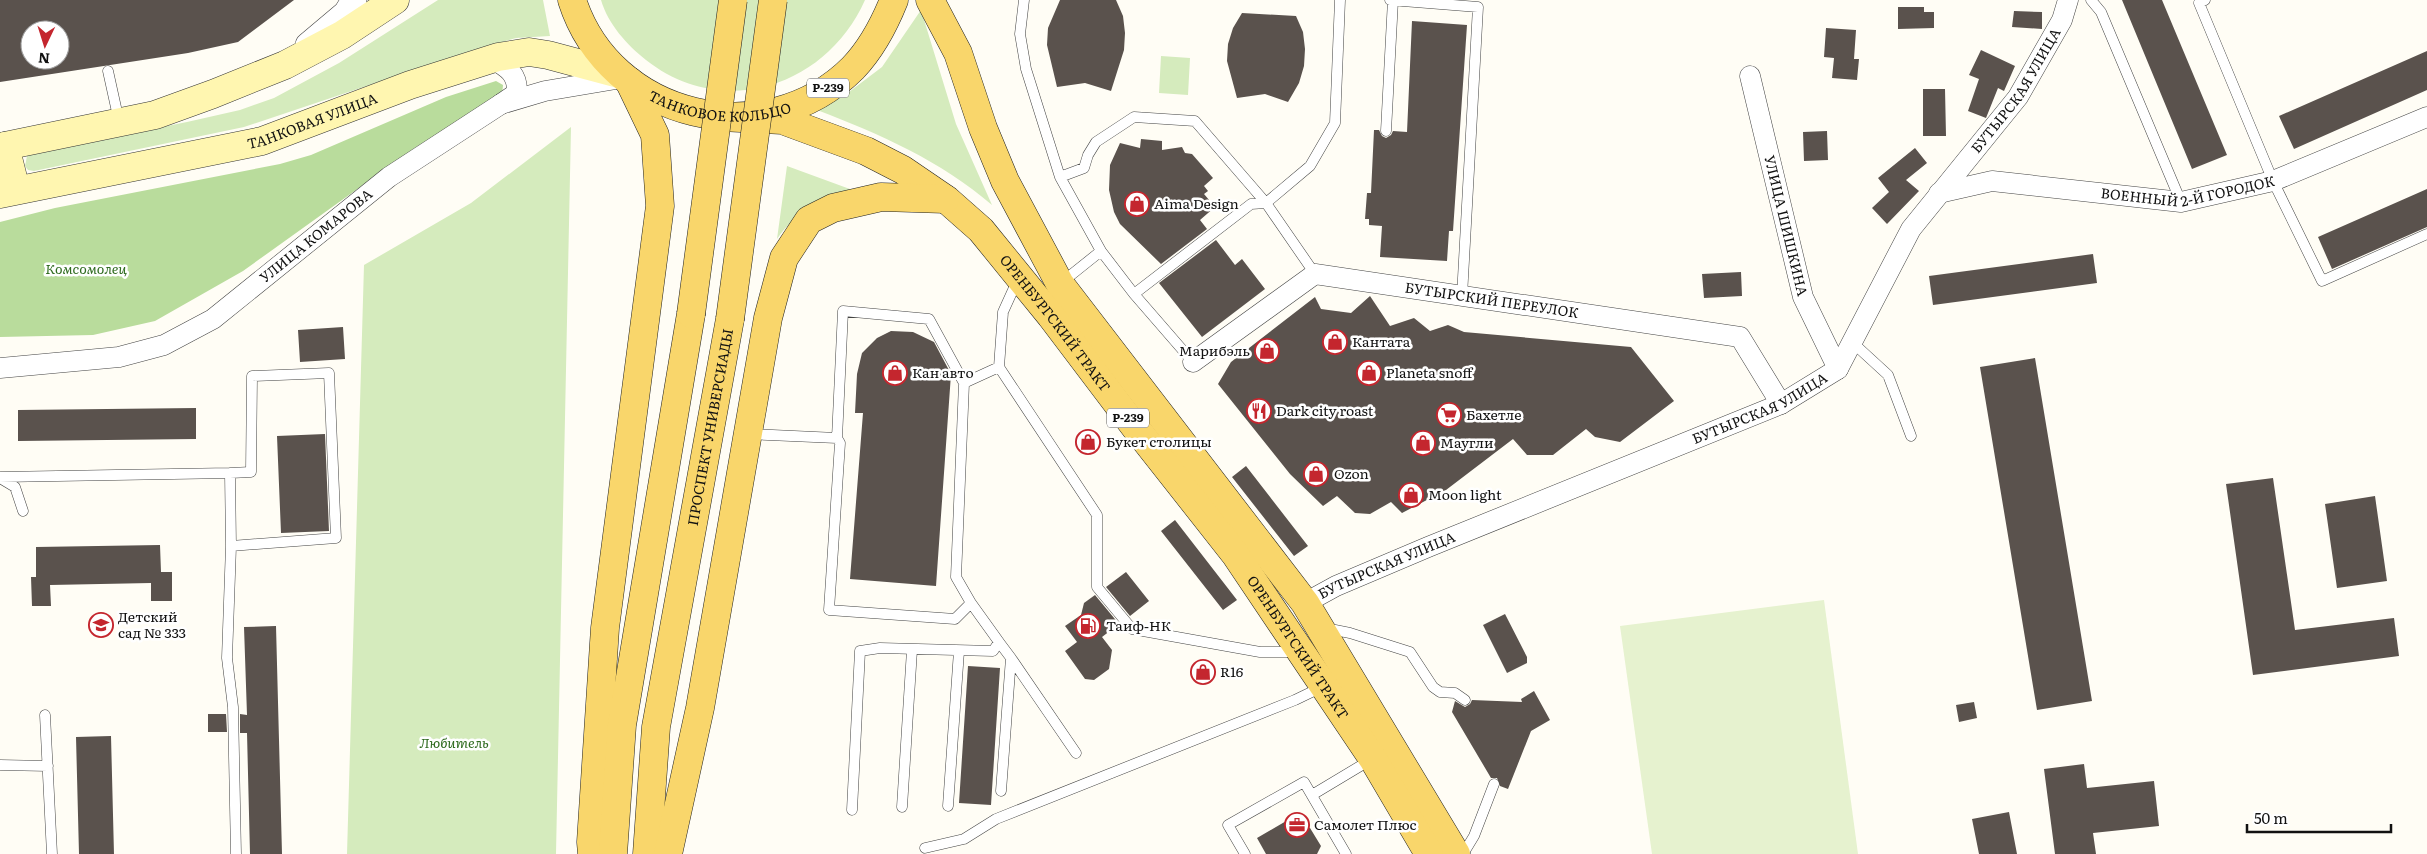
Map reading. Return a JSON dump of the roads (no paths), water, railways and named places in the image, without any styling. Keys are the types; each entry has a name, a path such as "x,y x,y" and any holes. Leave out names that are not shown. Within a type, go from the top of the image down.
{"main road":[{"path":"8,192 2,146 155,115 285,65 342,35 395,0"},
{"name":"ТАНКОВОЕ КОЛЬЦО","path":"572,0 587,34 602,55 624,77 642,91 666,104 693,112 721,117 753,116 785,109 810,99 833,85 853,68 871,47 884,24 894,0"},
{"path":"613,854 622,725 691,314 733,0"},
{"name":"ПРОСПЕКТ УНИВЕРСИАДЫ","path":"648,854 656,727 730,319 773,0"},
{"name":"ОРЕНБУРГСКИЙ ТРАКТ","path":"930,0 958,53 983,128 1005,180 1060,284 1305,603 1456,854"},
{"name":"ТАНКОВАЯ УЛИЦА","path":"8,192 262,141 410,85 493,59 529,52 548,55 624,77"},
{"path":"592,854 591,842 605,628 660,206 655,135 624,77"},
{"name":"ОРЕНБУРГСКИЙ ТРАКТ","path":"721,117 782,120 866,151 903,170 947,200 981,230 1020,276 1235,554 1325,685 1373,759 1429,854"},
{"path":"668,854 700,708 768,318 784,258 809,220 833,208 881,197 947,200"}],"street":[{"path":"285,65 346,13 354,0"},
{"name":"БУТЫРСКАЯ УЛИЦА","path":"1305,603 1336,586 1781,404 1838,369 1911,229 1939,192 2018,97 2062,20 2068,0"},
{"path":"493,59 512,71 516,79 517,93 501,104"},
{"name":"УЛИЦА ШИШКИНА","path":"1750,76 1803,297 1838,369"},
{"name":"УЛИЦА КОМАРОВА","path":"0,368 119,357 164,345 213,319 389,177 501,104 545,91 624,77"},
{"name":"ВОЕННЫЙ 2-Й ГОРОДОК","path":"1939,192 1992,180 2181,202 2273,181 2427,118"},
{"path":"1193,362 1315,274"},
{"name":"БУТЫРСКИЙ ПЕРЕУЛОК","path":"1315,274 1740,337 1781,404"}],"lane":[{"path":"1024,0 1020,34 1026,69 1060,177 1101,251 1134,294 1193,362"},
{"path":"1134,294 1251,204 1266,203 1310,166 1335,123 1340,0"},
{"path":"1386,131 1391,0 1478,7 1462,296"},
{"path":"2091,0 2101,12 2181,202"},
{"path":"2205,0 2198,3 2273,181 2322,281 2427,234"},
{"path":"108,71 120,122"},
{"path":"1060,177 1084,168 1096,142 1134,117 1195,121 1266,203 1315,274"},
{"path":"1060,284 1101,251"},
{"path":"1020,276 1003,312 999,367 1097,515 1097,587 1132,629 1260,652 1302,652"},
{"path":"971,604 955,619 829,610 840,443 837,438 843,311 928,319 964,383 956,577 971,604 1011,658 1076,753"},
{"path":"1852,342 1888,375 1911,436"},
{"path":"964,383 999,367"},
{"path":"0,478 252,472 252,376 329,373 336,538 231,546"},
{"path":"747,434 837,438"},
{"path":"230,473 231,546 226,658 233,707 236,854"},
{"path":"0,478 15,487 23,511"},
{"path":"1319,627 1410,652 1433,687 1440,692 1455,693 1464,700"},
{"path":"852,810 860,651 880,648 993,651 999,642"},
{"path":"902,807 912,650"},
{"path":"948,806 959,651"},
{"path":"1000,791 1011,658"},
{"path":"925,848 964,839 996,819 1296,700 1325,685"},
{"path":"45,715 52,854"},
{"path":"1312,796 1373,759"},
{"path":"0,765 48,766"},
{"path":"1245,854 1228,825 1304,782 1346,854"},
{"path":"1463,854 1474,836 1494,784"}],"place":[{"name":"Aima Design","path":"1137,204"},
{"name":"Кантата","path":"1335,342"},
{"name":"Марибэль","path":"1267,351"},
{"name":"Кан авто","path":"895,373"},
{"name":"Planeta snoff","path":"1369,373"},
{"name":"Dark city roast","path":"1259,411"},
{"name":"Бахетле","path":"1449,415"},
{"name":"Букет столицы","path":"1088,442"},
{"name":"Маугли","path":"1423,443"},
{"name":"Ozon","path":"1316,474"},
{"name":"Moon light","path":"1411,495"},
{"name":"Детский сад № 333","path":"101,625"},
{"name":"Таиф-НК","path":"1088,626"},
{"name":"R16","path":"1203,672"},
{"name":"Самолет Плюс","path":"1297,825"}],"park label":[{"name":"Комсомолец","path":"86,269"},
{"name":"Любитель","path":"454,743"}]}
